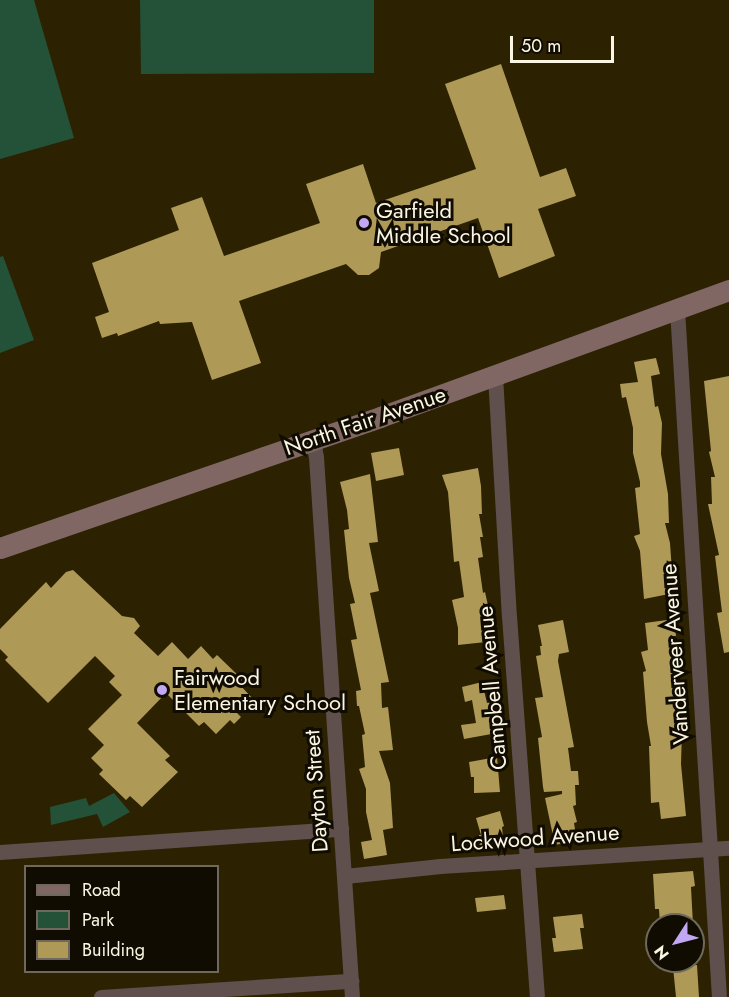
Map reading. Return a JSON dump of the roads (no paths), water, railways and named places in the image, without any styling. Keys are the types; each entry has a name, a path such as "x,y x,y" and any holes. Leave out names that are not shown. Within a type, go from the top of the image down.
{"street":[{"name":"North Fair Avenue","path":"0,548 495,375 729,290"},
{"name":"Vanderveer Avenue","path":"677,309 719,997"},
{"name":"Campbell Avenue","path":"495,375 509,615 529,861 537,997"},
{"name":"Dayton Street","path":"313,439 318,477 352,997"},
{"path":"0,852 341,829"},
{"name":"Lockwood Avenue","path":"345,876 440,866 729,848"},
{"path":"101,997 351,981"}],"place":[{"name":"Garfield Middle School","path":"364,223"},
{"name":"Fairwood Elementary School","path":"162,690"}]}
